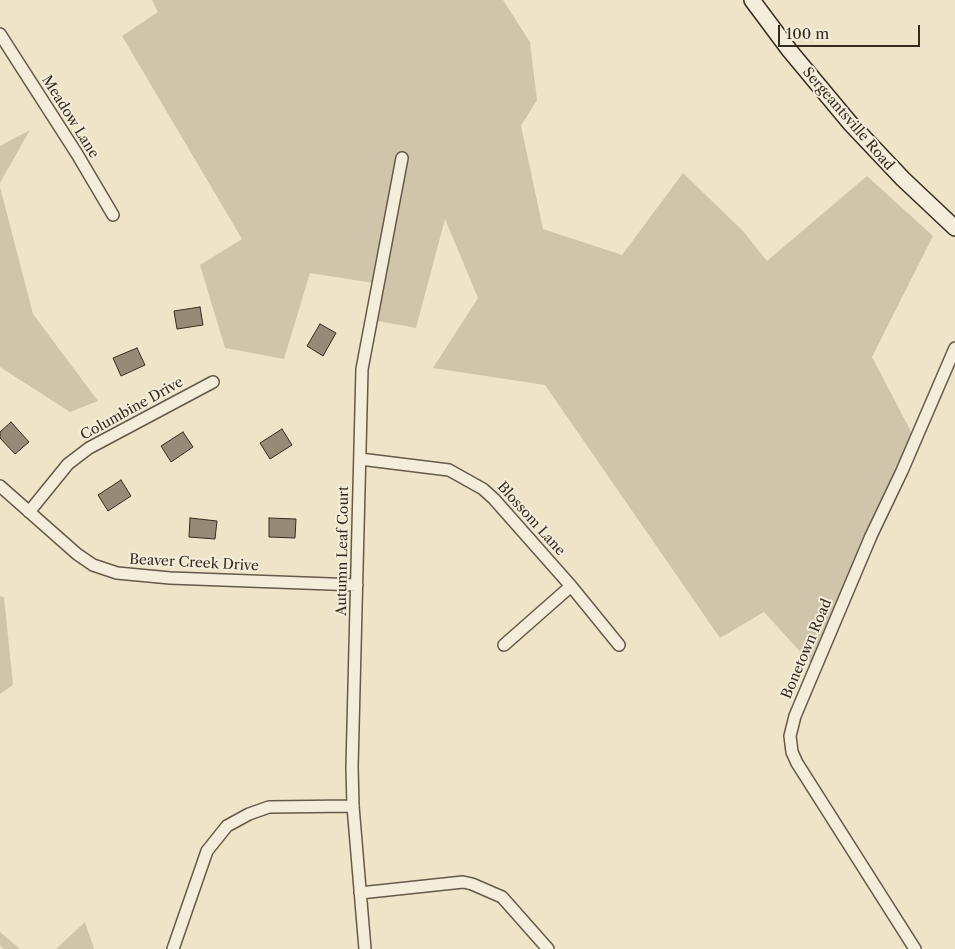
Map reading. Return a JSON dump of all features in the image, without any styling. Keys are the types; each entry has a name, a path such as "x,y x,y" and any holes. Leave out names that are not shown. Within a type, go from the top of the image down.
{"main road":[{"name":"Sergeantsville Road","path":"752,0 795,58 850,123 908,184 955,228"}],"street":[{"name":"Meadow Lane","path":"0,34 113,215"},
{"name":"Autumn Leaf Court","path":"364,949 353,806 352,767 362,369 402,158"},
{"name":"Bonetown Road","path":"915,949 797,763 792,752 790,736 795,716 844,599 955,348"},
{"name":"Columbine Drive","path":"29,512 68,464 89,448 213,382"},
{"name":"Blossom Lane","path":"360,459 449,470 483,488 570,586 619,645"},
{"name":"Beaver Creek Drive","path":"0,486 77,554 92,565 117,573 170,578 357,585"},
{"path":"504,645 570,586"},
{"path":"173,949 207,850 227,826 249,814 269,807 353,806"},
{"path":"360,893 463,882 472,884 502,897 548,949"}],"shaded area":[{"path":"152,0 503,0 530,42 537,100 521,126 543,229 622,255 683,173 743,231 767,261 867,176 933,236 872,357 917,443 817,670 764,612 720,638 545,385 433,368 478,298 445,219 416,328 373,320 380,284 310,273 284,359 225,348 200,265 242,239 122,36 158,12"},
{"path":"30,130 0,183 0,146"},
{"path":"0,187 33,314 98,401 70,412 0,367"},
{"path":"0,596 4,597 13,685 0,694"},
{"path":"85,922 94,949 56,949"},
{"path":"0,932 20,949 3,949 0,945"}],"building":[{"path":"200,307 203,325 177,329 174,311"},
{"path":"320,324 336,333 323,356 307,346"},
{"path":"137,348 145,365 121,376 113,358"},
{"path":"11,422 29,442 15,454 0,438 0,432"},
{"path":"282,429 292,445 270,459 260,443"},
{"path":"183,432 193,447 171,462 161,446"},
{"path":"121,480 131,496 108,511 98,495"},
{"path":"190,518 217,521 215,539 189,537"},
{"path":"269,518 296,519 295,538 269,537"}]}
